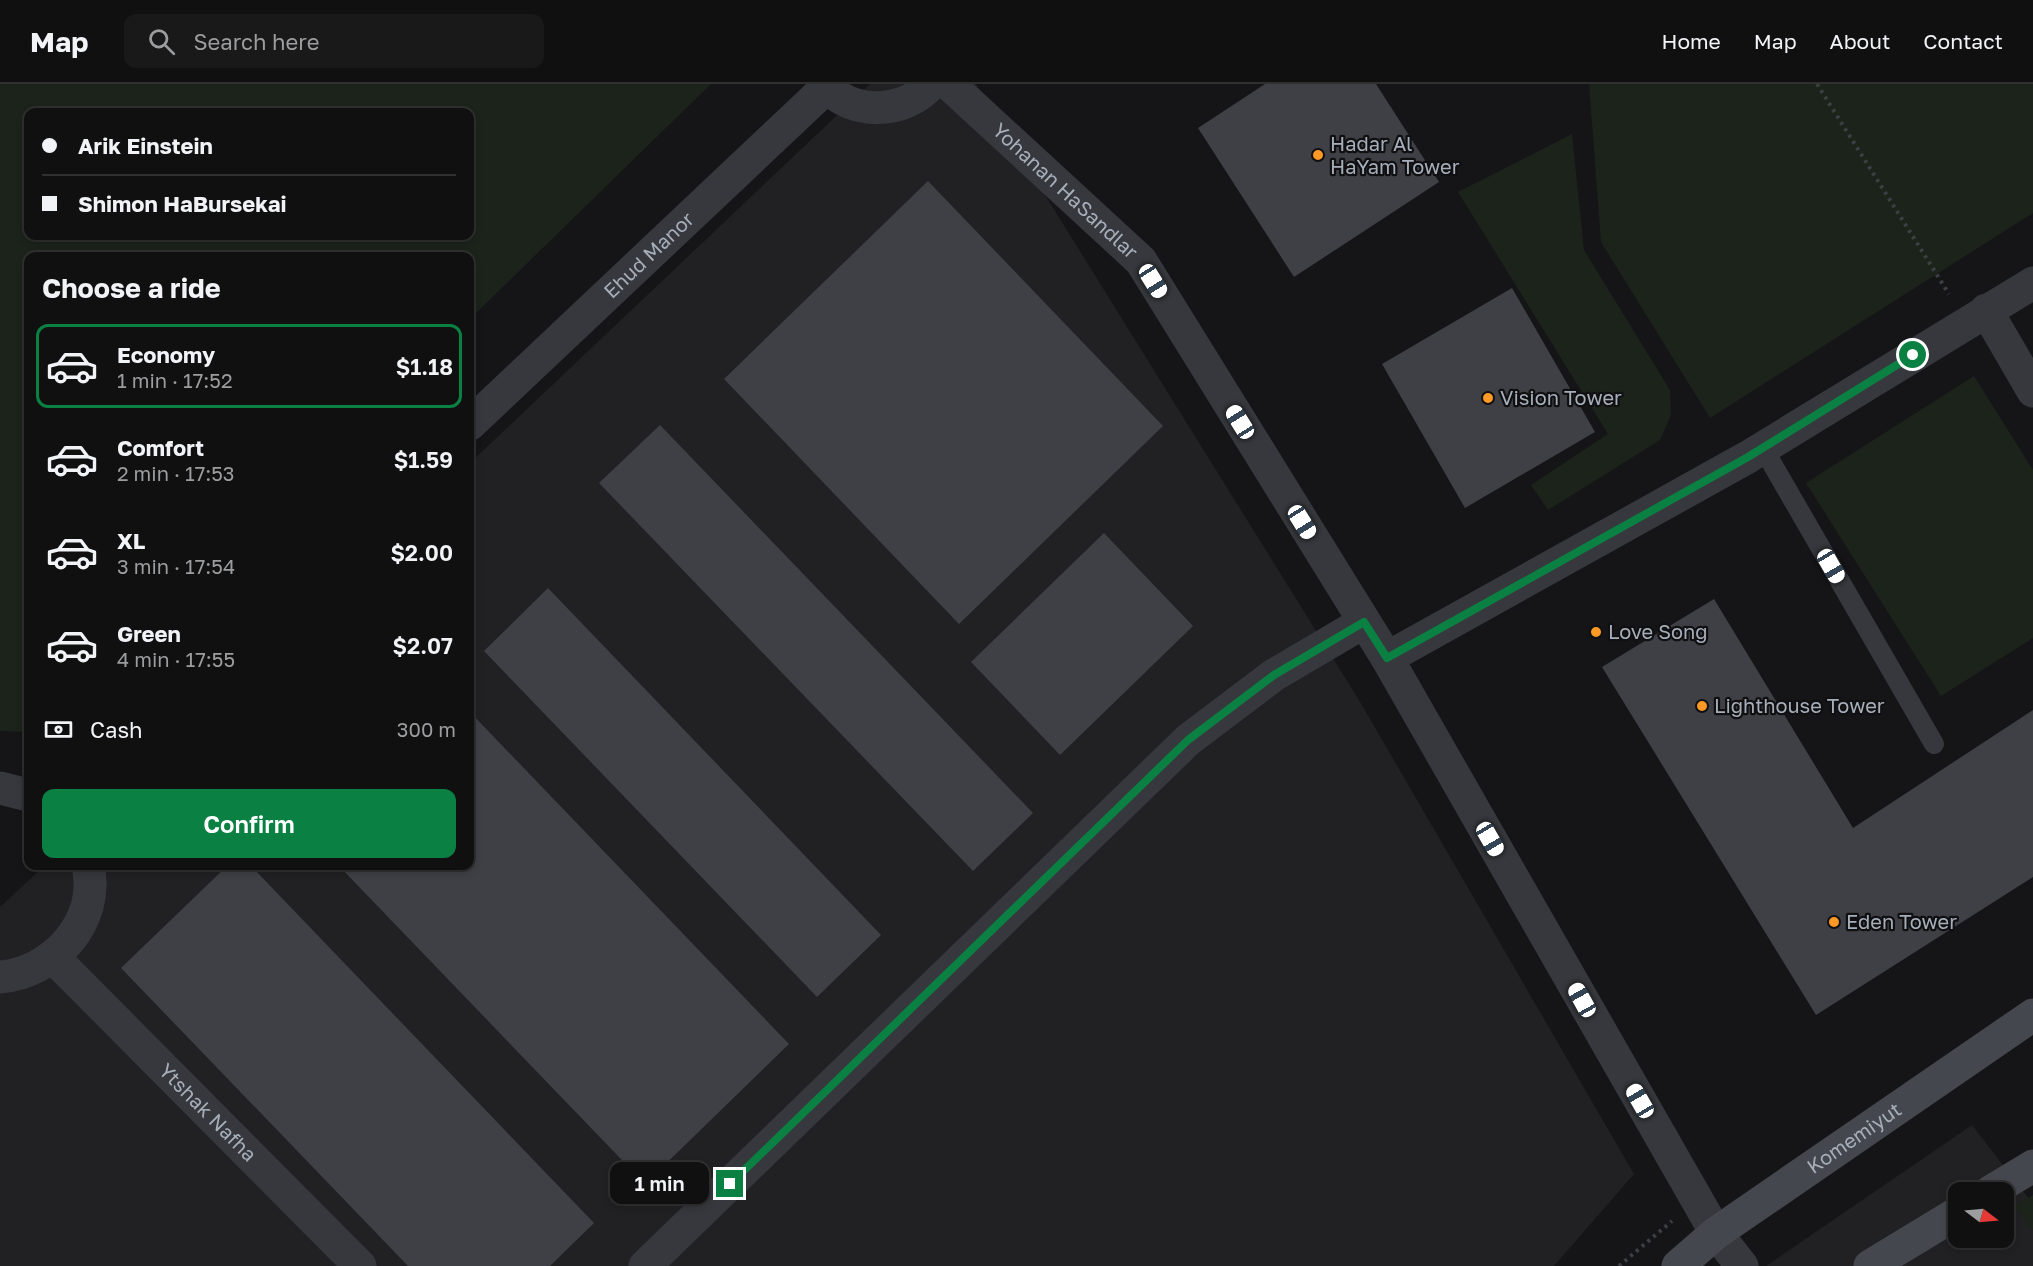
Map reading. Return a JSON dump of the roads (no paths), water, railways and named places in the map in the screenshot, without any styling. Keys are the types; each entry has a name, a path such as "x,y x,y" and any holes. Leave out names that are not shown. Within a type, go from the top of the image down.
{"main road":[{"name":"Komemiyut","path":"1677,1266 1716,1233 2033,1015"},
{"path":"2007,1182 2033,1166"},
{"path":"1870,1266 1948,1219"}],"street":[{"path":"826,86 848,102 871,109 896,107 923,93 931,84"},
{"name":"Yohanan HaSandlar","path":"949,84 1141,261 1387,658 1716,1233 1742,1266"},
{"name":"Ehud Manor","path":"474,420 826,86"},
{"path":"1387,658 1763,448 2033,283"},
{"path":"1977,316 2033,391"},
{"path":"645,1266 1188,740 1274,675 1364,622"},
{"path":"0,788 24,794"},
{"path":"0,977 18,976 54,958 76,933 88,902 88,870"},
{"name":"Ytshak Nafha","path":"54,958 360,1266"}],"lane":[{"path":"1763,448 1934,744"}],"place":[{"name":"Hadar Al HaYam Tower","path":"1318,155"},
{"name":"Vision Tower","path":"1488,398"},
{"name":"Love Song","path":"1596,632"},
{"name":"Lighthouse Tower","path":"1702,706"},
{"name":"Eden Tower","path":"1834,922"}]}
